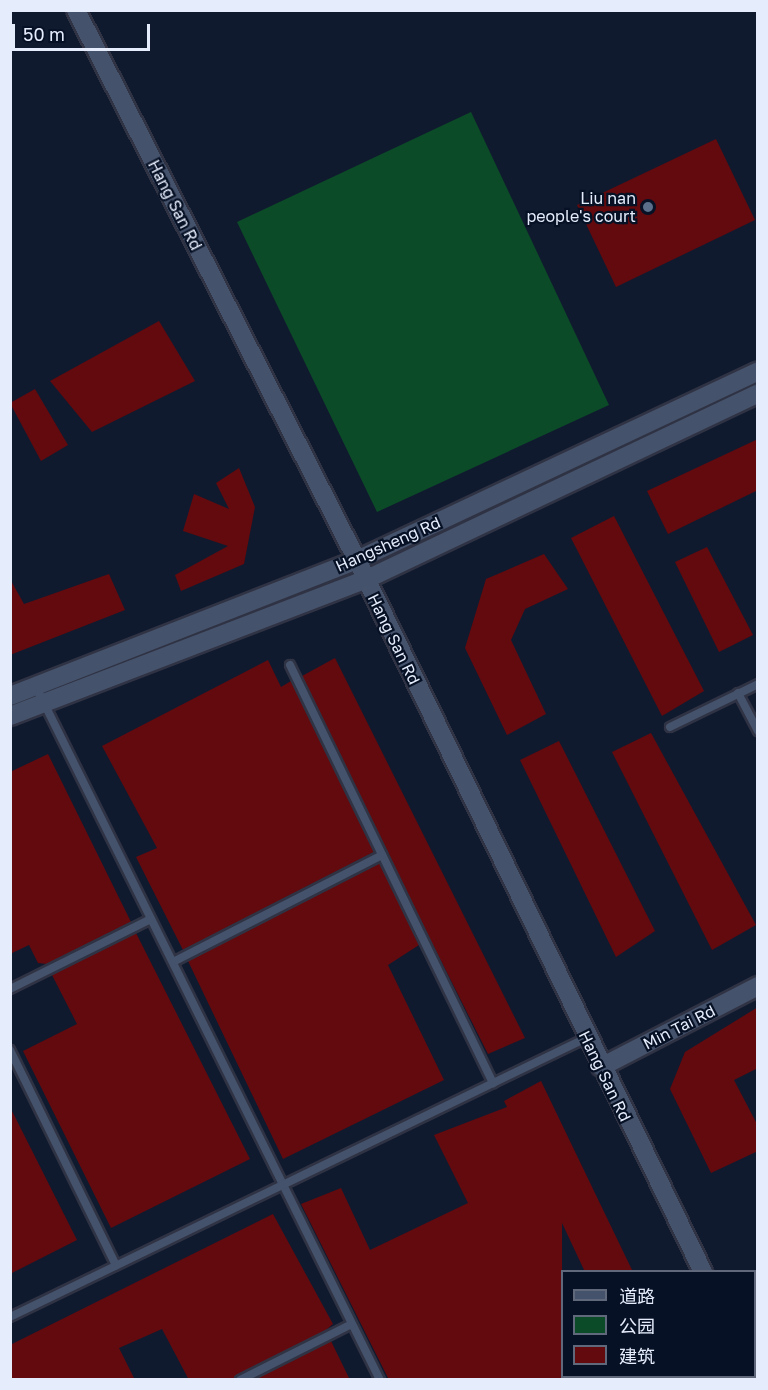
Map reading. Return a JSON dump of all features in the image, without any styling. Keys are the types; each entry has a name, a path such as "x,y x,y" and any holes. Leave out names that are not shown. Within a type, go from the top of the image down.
{"street":[{"name":"Hang San Rd","path":"76,10 357,560 586,1038 702,1270"},
{"name":"Hangsheng Rd","path":"10,696 357,560 758,371"},
{"path":"10,716 365,580 758,393"},
{"name":"Min Tai Rd","path":"601,1067 758,986"}],"lane":[{"path":"290,665 493,1083"},
{"path":"670,727 758,684"},
{"path":"36,687 380,1380"},
{"path":"738,693 758,730"},
{"path":"173,962 382,855"},
{"path":"10,989 151,919"},
{"path":"10,1317 586,1038"},
{"path":"10,1050 116,1265"},
{"path":"240,1380 352,1324"}],"green space":[{"path":"471,112 609,405 377,512 237,222"}],"building":[{"path":"716,139 755,220 616,287 577,205"},
{"path":"159,321 195,381 92,432 50,381"},
{"path":"35,389 68,445 41,461 10,403"},
{"path":"758,439 758,490 668,534 647,491"},
{"path":"239,468 255,507 244,564 181,591 175,575 228,546 183,531 194,494 229,509 216,483"},
{"path":"614,516 704,691 662,716 571,538"},
{"path":"707,547 753,635 719,652 675,562"},
{"path":"544,554 568,589 525,609 511,640 546,714 507,735 465,648 486,579"},
{"path":"109,574 125,610 10,655 10,579 24,604"},
{"path":"335,658 525,1038 488,1054 430,939 302,676"},
{"path":"268,660 281,687 291,681 374,852 183,950 136,857 157,848 102,746"},
{"path":"651,733 756,925 712,950 612,752"},
{"path":"559,741 655,931 616,957 520,760"},
{"path":"48,754 131,922 47,964 38,963 29,945 10,954 10,772"},
{"path":"380,863 419,945 388,965 444,1080 283,1159 188,961"},
{"path":"136,933 250,1159 111,1228 23,1051 77,1024 52,975"},
{"path":"758,1007 758,1068 734,1080 758,1126 758,1151 711,1173 670,1089 685,1052"},
{"path":"541,1081 632,1270 584,1270 562,1223 562,1380 389,1380 301,1204 341,1188 370,1250 468,1203 434,1135 507,1107 504,1101"},
{"path":"10,1107 77,1240 10,1274"},
{"path":"273,1214 333,1324 326,1330 234,1380 189,1380 162,1329 119,1348 135,1380 10,1380 10,1345"},
{"path":"331,1341 350,1380 254,1380"}],"place":[{"name":"Liu nan people's court","path":"648,207"}]}
